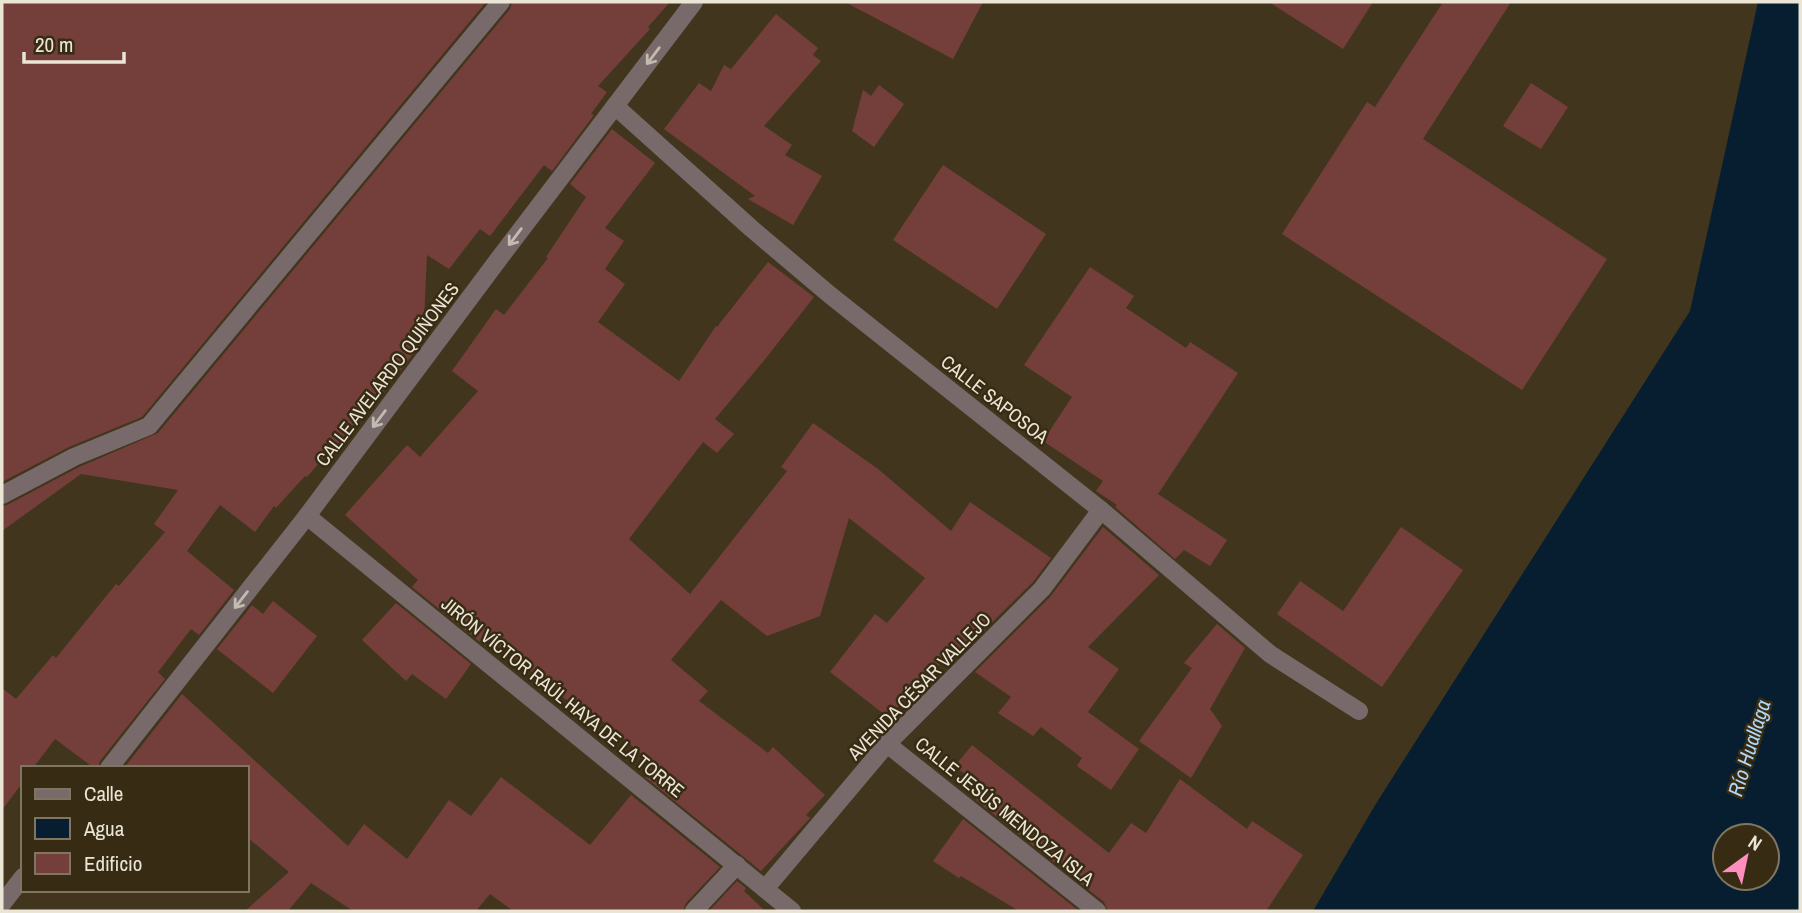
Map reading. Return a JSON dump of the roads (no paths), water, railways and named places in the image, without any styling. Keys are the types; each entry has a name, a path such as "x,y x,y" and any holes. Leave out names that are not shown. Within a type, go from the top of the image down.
{"street":[{"path":"2,495 74,457 149,426 501,2"},
{"name":"CALLE AVELARDO QUIÑONES","path":"111,766 307,516 694,2"},
{"name":"CALLE SAPOSOA","path":"615,106 830,295 1101,510 1270,654 1359,711"},
{"name":"AVENIDA CÉSAR VALLEJO","path":"765,889 887,744 1042,589 1101,510"},
{"name":"JIRÓN VÍCTOR RAÚL HAYA DE LA TORRE","path":"307,516 792,911"},
{"name":"CALLE JESÚS MENDOZA ISLA","path":"887,744 1097,911"},
{"path":"694,911 737,865"},
{"path":"2,904 21,880"}],"water":[{"name":"Río Huallaga","path":"1758,2 1800,2 1800,911 1313,911 1377,802 1690,311"}]}
